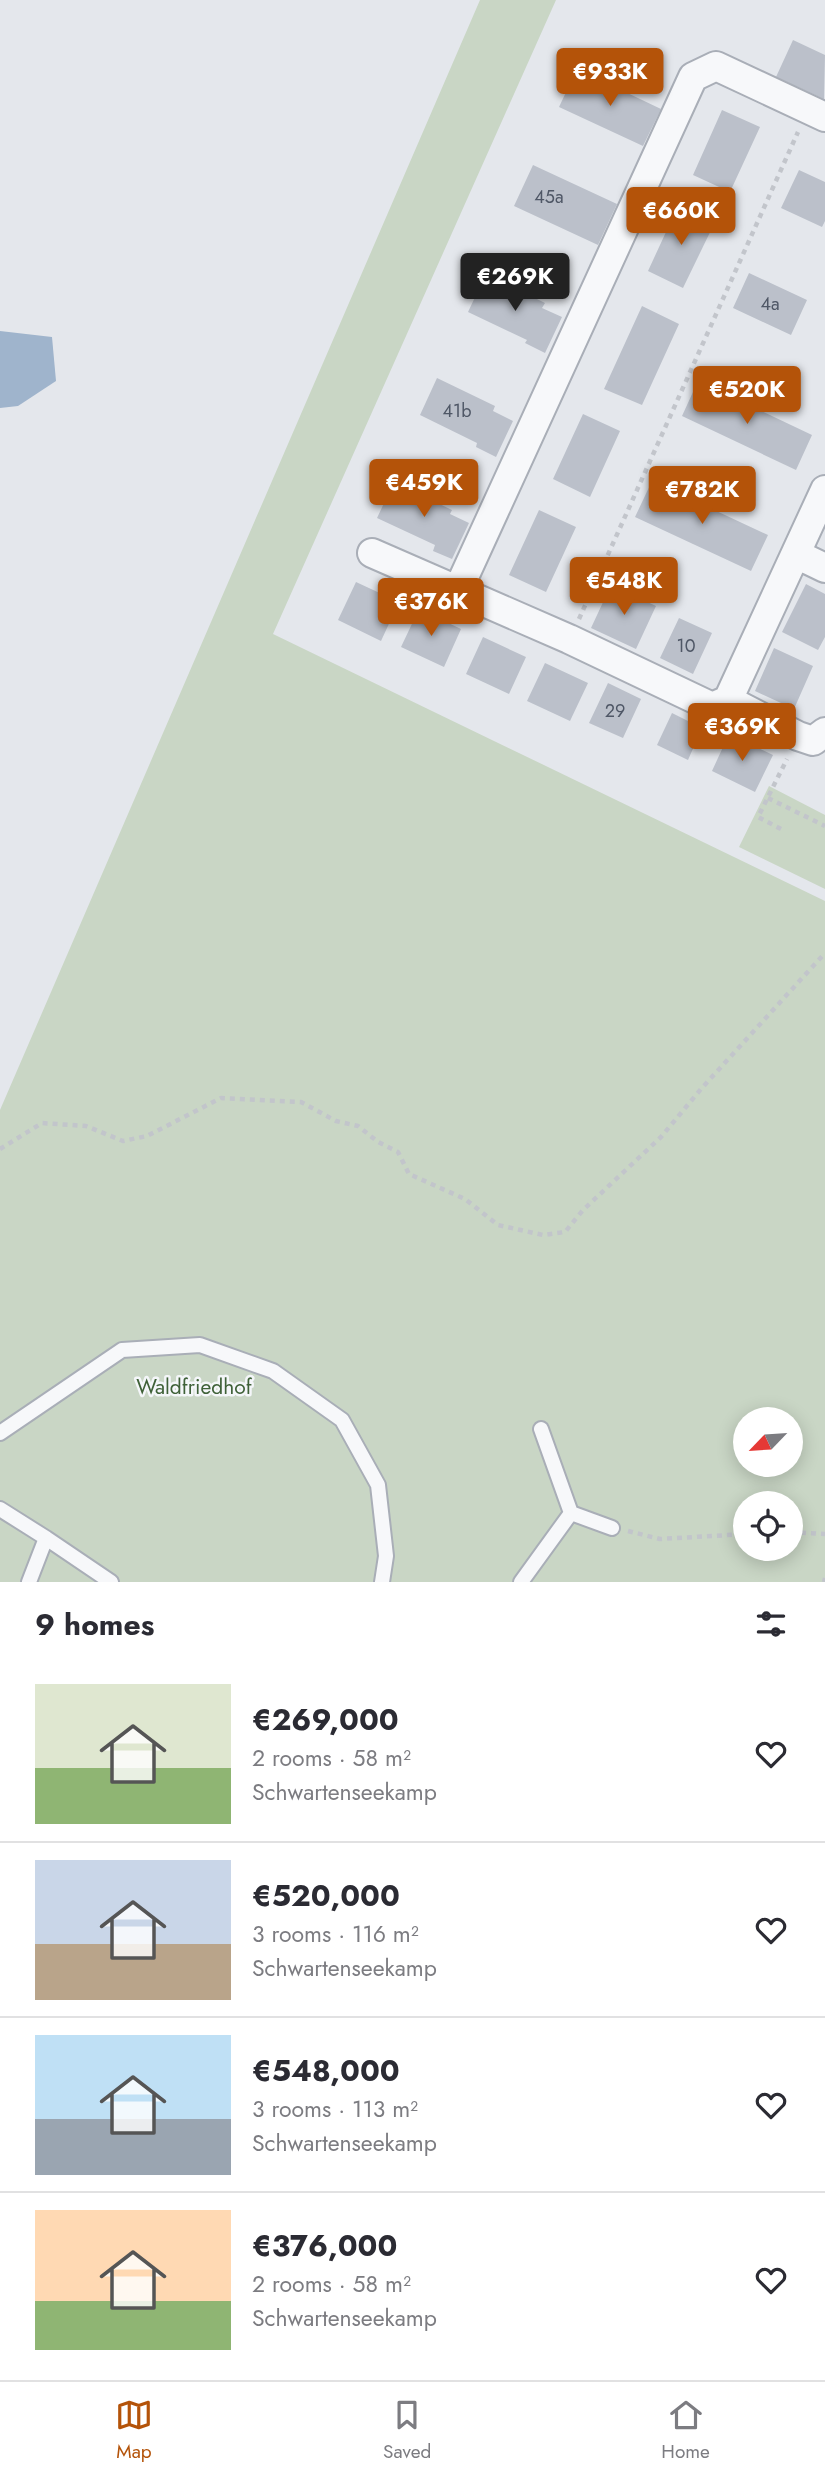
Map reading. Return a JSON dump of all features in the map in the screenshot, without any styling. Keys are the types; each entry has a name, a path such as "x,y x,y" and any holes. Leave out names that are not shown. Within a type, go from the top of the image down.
{"street":[{"path":"458,590 693,77 716,66 816,113"},
{"path":"372,553 569,639 712,707 728,700 825,490"},
{"path":"796,554 825,568"},
{"path":"728,700 811,734"}],"lane":[{"path":"0,1433 122,1350 200,1345 273,1371 342,1420 378,1485 386,1556 382,1582"},
{"path":"541,1429 571,1513"},
{"path":"0,1509 111,1582"},
{"path":"571,1513 612,1528"},
{"path":"521,1582 571,1513"},
{"path":"29,1582 46,1538"}],"path":[{"path":"569,639 816,113"},
{"path":"781,829 758,817 811,734"},
{"path":"768,798 825,826"},
{"path":"0,1149 42,1122 86,1126 123,1141 147,1136 221,1098 301,1102 336,1121 358,1126 378,1142 398,1152 410,1174 466,1199 498,1225 544,1235 565,1232 583,1210 661,1137 825,953"},
{"path":"612,1528 660,1538 733,1535"},
{"path":"803,1533 825,1534"}],"green space":[{"name":"Waldfriedhof","path":"480,0 556,0 273,634 825,901 825,1582 0,1582 0,1110"},
{"path":"769,786 825,815 825,889 739,847"}],"water":[{"path":"0,331 52,337 56,381 18,406 0,408"}],"building":[{"path":"793,40 825,55 824,99 776,77"},
{"path":"577,69 661,109 643,146 559,107"},
{"path":"722,110 760,127 730,192 693,175"},
{"path":"533,165 617,204 598,245 514,206"},
{"path":"799,170 825,182 825,221 822,227 781,208"},
{"path":"678,206 714,224 683,288 648,271"},
{"path":"749,273 807,300 791,335 733,308"},
{"path":"486,274 545,303 542,308 562,317 545,353 525,343 527,340 468,312"},
{"path":"642,306 679,324 642,405 604,389"},
{"path":"437,378 495,406 493,411 513,421 496,457 476,447 477,443 420,415"},
{"path":"698,381 812,435 796,470 682,416"},
{"path":"583,414 620,431 590,497 553,479"},
{"path":"652,481 768,535 751,571 635,517"},
{"path":"394,482 452,510 450,514 469,523 452,559 433,551 435,545 377,518"},
{"path":"539,510 576,527 546,592 509,575"},
{"path":"356,582 399,602 381,641 338,620"},
{"path":"806,584 825,594 825,637 818,650 782,632"},
{"path":"611,585 656,606 636,649 591,628"},
{"path":"419,609 461,629 444,667 401,647"},
{"path":"679,618 712,633 693,674 660,658"},
{"path":"483,637 526,657 509,694 466,674"},
{"path":"774,648 813,666 794,709 755,691"},
{"path":"545,663 588,683 570,721 527,701"},
{"path":"608,683 641,699 623,738 589,723"},
{"path":"672,713 702,728 688,760 657,745"},
{"path":"729,734 773,755 755,792 712,771"}]}
